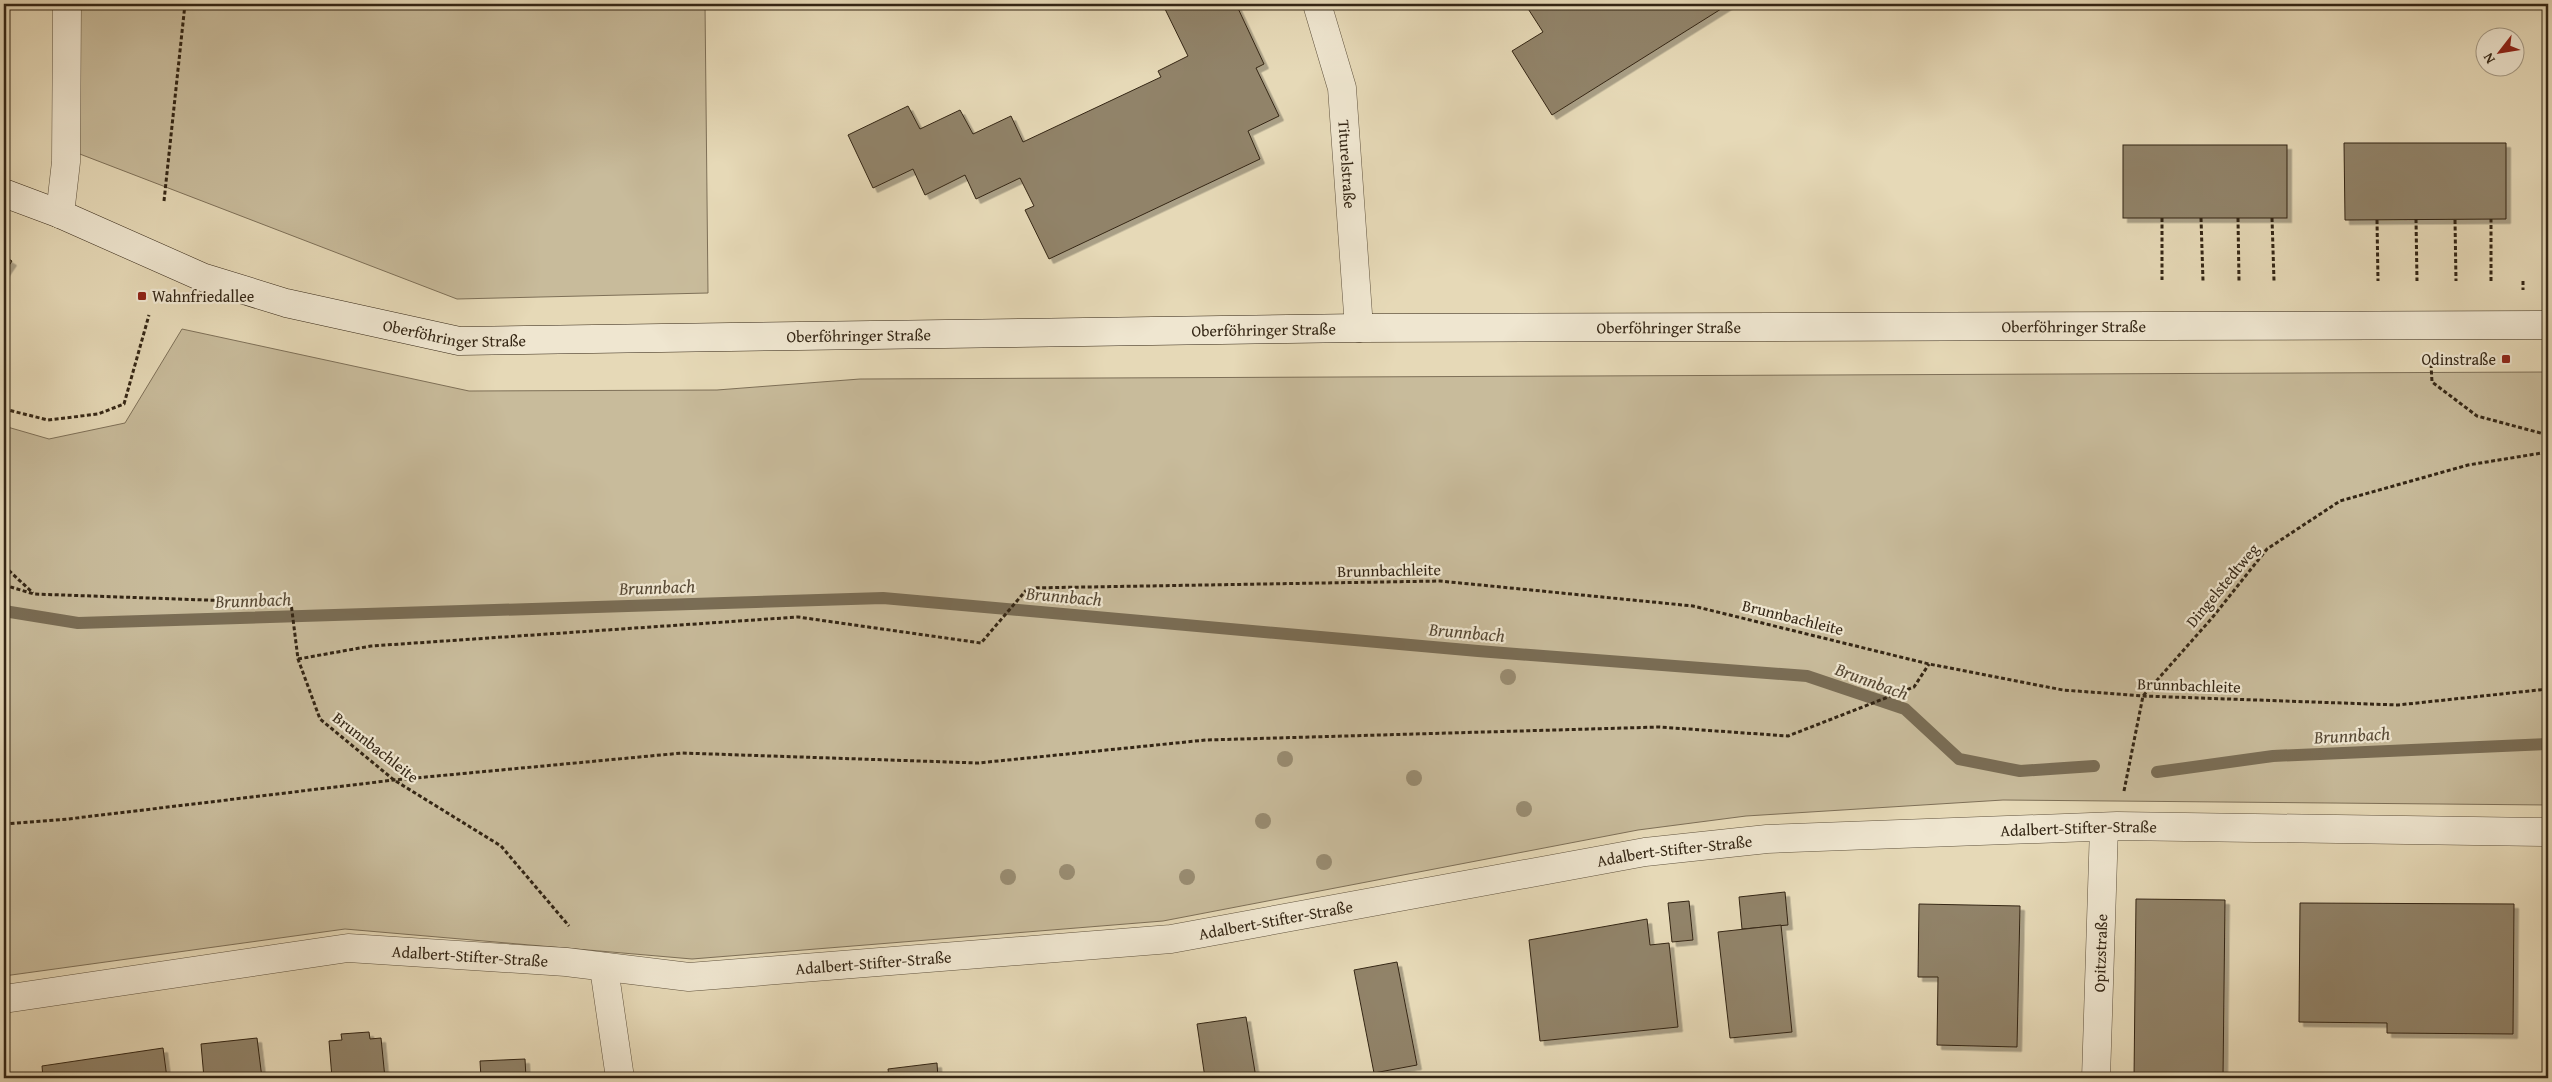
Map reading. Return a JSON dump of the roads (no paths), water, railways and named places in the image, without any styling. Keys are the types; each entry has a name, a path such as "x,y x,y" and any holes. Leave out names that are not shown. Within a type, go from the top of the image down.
{"street":[{"path":"60,214 66,162 67,4"},
{"name":"Titurelstraße","path":"1317,4 1342,88 1359,328"},
{"name":"Oberföhringer Straße","path":"4,193 60,214 202,277 286,304 459,341 1359,328 2548,325"},
{"name":"Adalbert-Stifter-Straße","path":"4,999 348,948 566,962 689,977 1171,939 1645,852 1766,839 2111,827 2548,832"},
{"name":"Opitzstraße","path":"2096,1078 2111,827"},
{"path":"604,968 620,1078"}],"waterway":[{"name":"Brunnbach","path":"4,611 78,623 883,598 1478,651 1807,676 1905,709 1959,759 2020,771 2094,766"},
{"name":"Brunnbach","path":"2157,772 2273,756 2548,744"}],"place":[{"name":"Wahnfriedallee","path":"142,296"},
{"name":"Odinstraße","path":"2506,359"}]}
